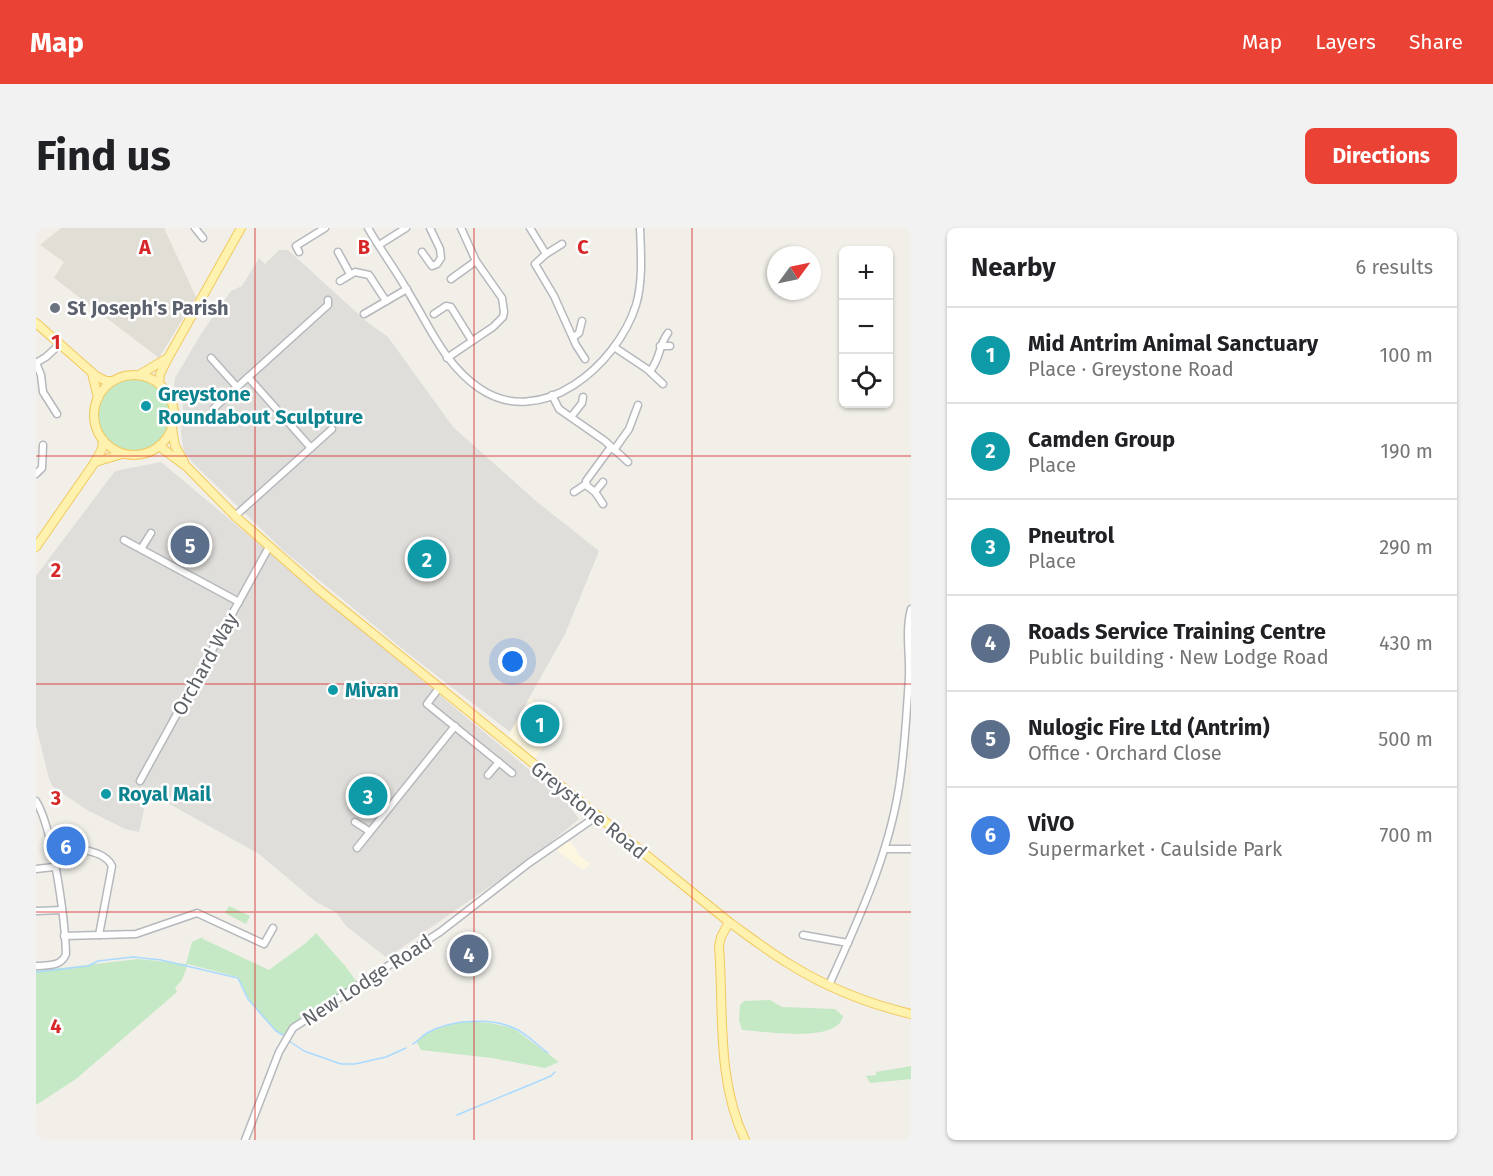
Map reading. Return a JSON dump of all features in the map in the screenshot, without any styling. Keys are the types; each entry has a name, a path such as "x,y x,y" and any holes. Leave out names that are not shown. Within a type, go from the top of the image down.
{"main road":[{"path":"159,384 160,374 168,358 241,228"},
{"path":"36,323 91,371 102,379 113,381"},
{"path":"139,375 168,358"},
{"path":"91,371 98,398"},
{"path":"95,462 124,453 144,453 159,446 167,438 172,427 174,408 166,391 159,384 139,375 130,375 113,381 104,388 98,398 94,416 103,440 124,453"},
{"name":"Greystone Road","path":"172,427 175,446 187,467"},
{"path":"36,547 95,462 102,449 103,440"},
{"name":"Greystone Road","path":"159,446 187,467 269,547 439,688 729,922 790,965 829,985 864,1000 911,1014"},
{"path":"729,922 719,946 724,1066 732,1108 745,1140"}],"street":[{"path":"299,252 296,246 325,228"},
{"path":"368,228 447,358 469,381 499,399 523,402 552,395 587,376 614,347 625,331 637,300 640,228"},
{"path":"379,245 406,228"},
{"path":"422,252 432,266 437,264 441,258 440,249 430,228"},
{"path":"447,358 498,322 504,312 502,298 476,261 461,228"},
{"path":"530,228 546,254"},
{"path":"194,230 203,238"},
{"path":"562,244 535,264 554,296 585,359"},
{"path":"337,256 350,274"},
{"path":"451,279 476,261"},
{"path":"340,281 350,274 369,275 386,301"},
{"path":"368,315 407,289"},
{"path":"214,408 328,305 328,300"},
{"path":"434,314 449,306 457,315 471,341"},
{"path":"457,315 464,310"},
{"path":"574,337 579,333 582,321"},
{"path":"650,371 660,356 660,346 668,333"},
{"path":"57,414 43,392 41,375 36,363 60,344"},
{"path":"660,346 670,346"},
{"path":"614,347 650,371 663,384"},
{"path":"212,358 237,387"},
{"path":"248,377 311,448"},
{"path":"552,395 559,409 628,462"},
{"path":"571,417 582,404 583,397"},
{"path":"574,492 586,484 590,474 628,429 635,406"},
{"path":"235,516 332,429"},
{"path":"36,474 42,469 43,445"},
{"path":"595,492 603,482"},
{"path":"586,484 603,504"},
{"path":"141,549 151,533"},
{"path":"124,540 239,602"},
{"name":"Orchard Way","path":"140,781 269,547"},
{"path":"829,985 872,889 893,819 901,774 909,675 908,636 911,609"},
{"path":"439,688 428,704 512,772"},
{"path":"357,848 455,726"},
{"path":"488,776 499,762"},
{"path":"36,801 46,826 62,910 66,954 64,960 55,965 36,966"},
{"name":"New Lodge Road","path":"245,1140 279,1052 293,1028 440,932 529,863 597,816"},
{"path":"355,822 369,831"},
{"path":"36,827 46,826"},
{"path":"80,849 98,854 109,861 112,866 99,935"},
{"path":"885,849 911,849"},
{"path":"36,869 54,867"},
{"path":"36,911 62,910"},
{"path":"64,936 136,934 197,913 264,944 273,928"},
{"path":"803,935 848,943"}],"shaded area":[{"path":"61,228 164,228 196,297 159,358 54,278 64,262 40,245"},
{"path":"279,250 288,250 366,321 388,337 453,427 536,501 599,551 565,634 510,732 405,651 284,551 184,452 181,433 183,406 174,386 175,378 201,334 231,291 242,286 259,258 265,264"},
{"path":"161,462 563,798 579,819 538,853 387,958 346,926 337,913 316,902 259,854 148,792 139,832 125,829 87,810 53,787 36,725 36,576 115,471"},
{"path":"530,699 559,713 560,717 551,738 535,758 508,736"},
{"path":"566,842 571,842 579,855 590,864 583,870 557,850"}],"green space":[{"path":"134,378 148,381 160,389 168,401 171,415 168,429 160,441 148,449 134,452 120,449 108,441 100,429 97,415 100,401 108,389 120,381"},
{"path":"229,906 250,916 246,924 225,913"},
{"path":"316,933 358,984 291,1026 283,1035 256,1009 238,977 188,964 182,980 175,988 177,992 76,1079 36,1105 36,971 138,959 186,964 192,942 203,937 269,970"},
{"path":"770,1000 782,1007 835,1009 843,1016 838,1025 814,1033 742,1030 739,1020 740,1005 744,1001"},
{"path":"463,1021 513,1028 559,1062 545,1068 492,1058 421,1050 416,1041 438,1028"},
{"path":"911,1066 911,1079 870,1083 866,1076 876,1075 876,1072"}],"waterway":[{"path":"36,972 88,966 98,961 133,957 161,960 238,978 248,999 276,1031 283,1035"},
{"path":"413,1044 425,1034 446,1025 482,1021 514,1028 548,1053"},
{"path":"289,1041 304,1051 341,1064 355,1064 386,1057 406,1048"},
{"path":"457,1115 551,1076 555,1072"}],"place":[{"name":"St Joseph's Parish","path":"55,308"},
{"name":"Greystone Roundabout Sculpture","path":"146,406"},
{"name":"Nulogic Fire Ltd (Antrim)","path":"190,545"},
{"name":"Camden Group","path":"427,559"},
{"name":"Mivan","path":"333,690"},
{"name":"Mid Antrim Animal Sanctuary","path":"540,724"},
{"name":"Royal Mail","path":"106,794"},
{"name":"Pneutrol","path":"368,796"},
{"name":"ViVO","path":"66,846"},
{"name":"Roads Service Training Centre","path":"469,954"}]}
